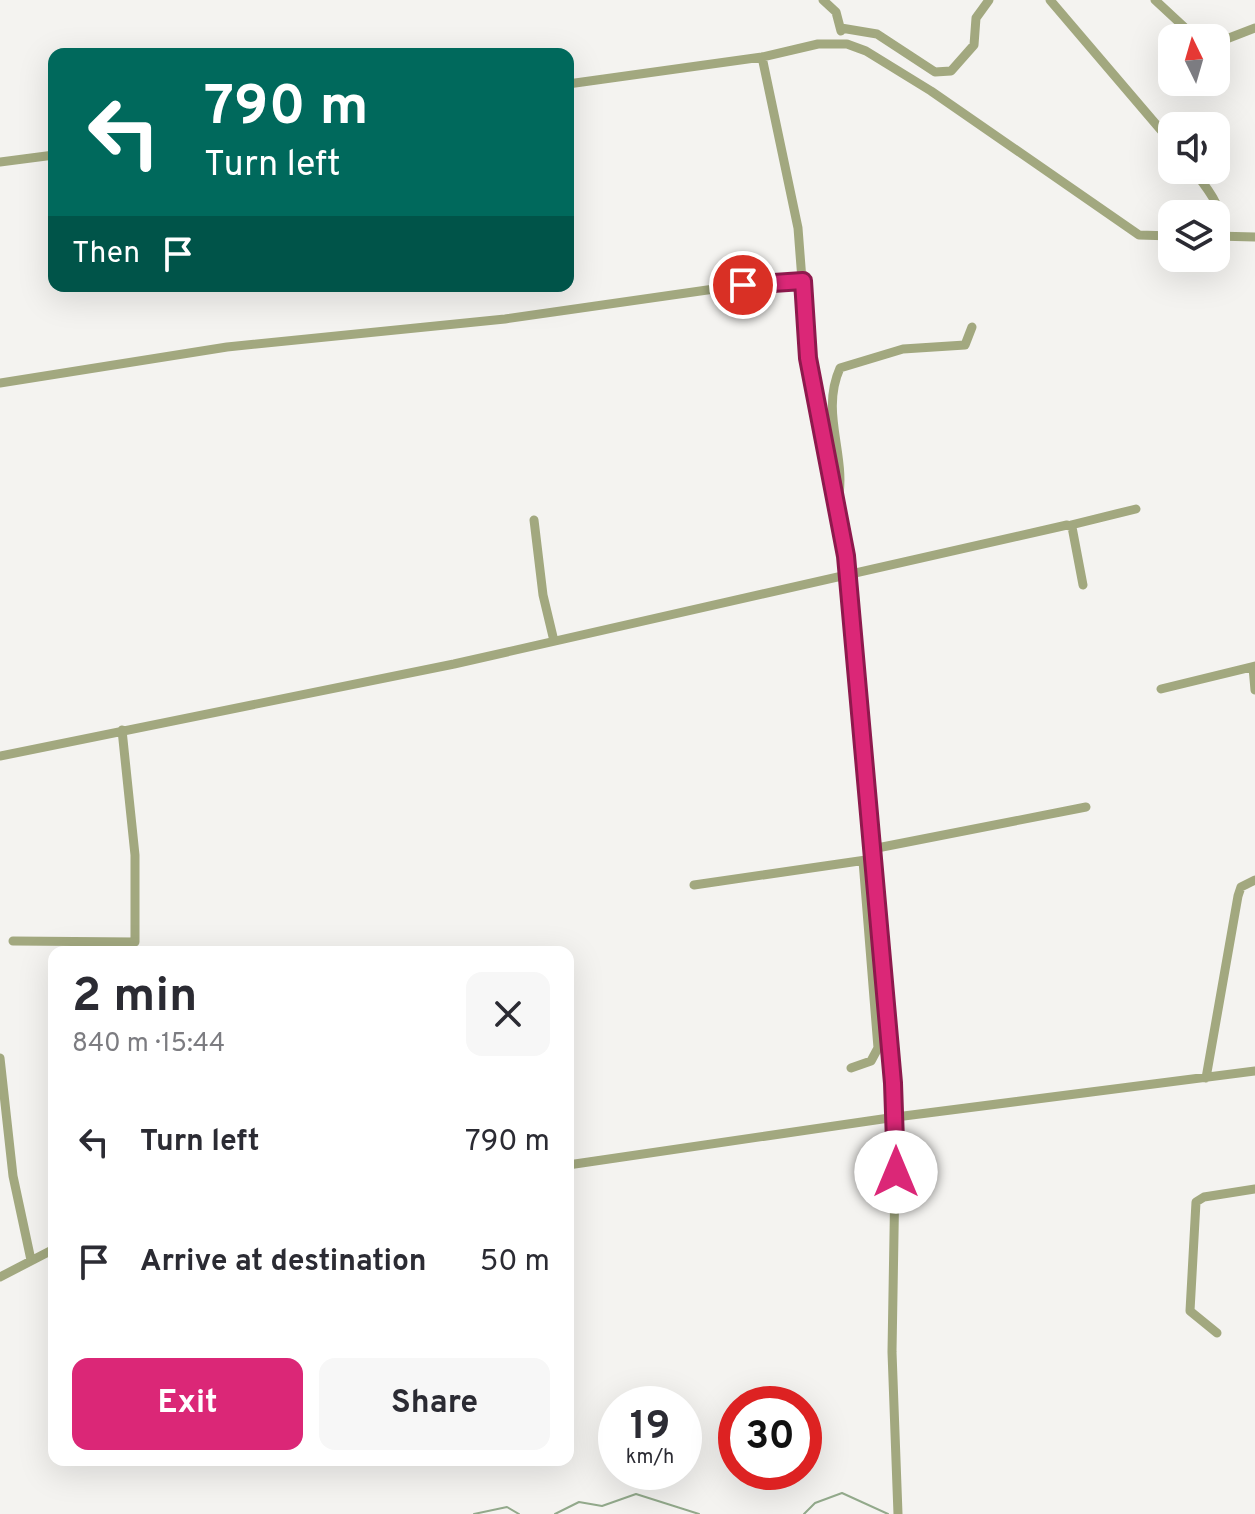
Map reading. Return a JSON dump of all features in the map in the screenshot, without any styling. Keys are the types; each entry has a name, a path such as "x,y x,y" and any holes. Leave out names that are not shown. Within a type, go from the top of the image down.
{"street":[{"path":"823,0 836,12 841,28 839,42"},
{"path":"841,28 877,34 935,72 945,73 956,67 974,45 976,18 989,0"},
{"path":"1050,0 1158,127"},
{"path":"1155,0 1181,24"},
{"path":"1230,38 1255,28"},
{"path":"574,83 762,57 839,42 866,51 931,91 1139,235 1158,236"},
{"path":"762,57 798,228 808,358 847,575 896,1117 892,1352 898,1514"},
{"path":"0,162 48,156"},
{"path":"1230,236 1255,237"},
{"path":"0,383 227,347 505,319 770,281 803,281"},
{"path":"836,508 841,482 830,402 840,368 910,347 957,348 965,345 972,327"},
{"path":"0,756 554,641 1136,509"},
{"path":"534,520 543,595 554,641"},
{"path":"1071,525 1083,585"},
{"path":"1161,689 1254,667 1255,690"},
{"path":"13,941 105,944 130,943 138,938 135,855 122,730"},
{"path":"694,885 870,856 1086,807"},
{"path":"851,1068 871,1061 878,1048 870,856"},
{"path":"1206,1078 1238,896 1241,887 1255,880"},
{"path":"0,1058 13,1176 31,1260"},
{"path":"574,1164 896,1117 1255,1071"},
{"path":"1217,1333 1190,1311 1196,1202 1204,1197 1255,1189"},
{"path":"0,1277 48,1252"}],"waterway":[{"path":"804,1514 815,1503 842,1493 888,1514"},
{"path":"555,1514 579,1502 602,1506 636,1494 699,1514"},
{"path":"474,1514 507,1507 519,1514"}],"route":[{"path":"743,285 803,281 808,358 846,556 896,1117 896,1172"}]}
